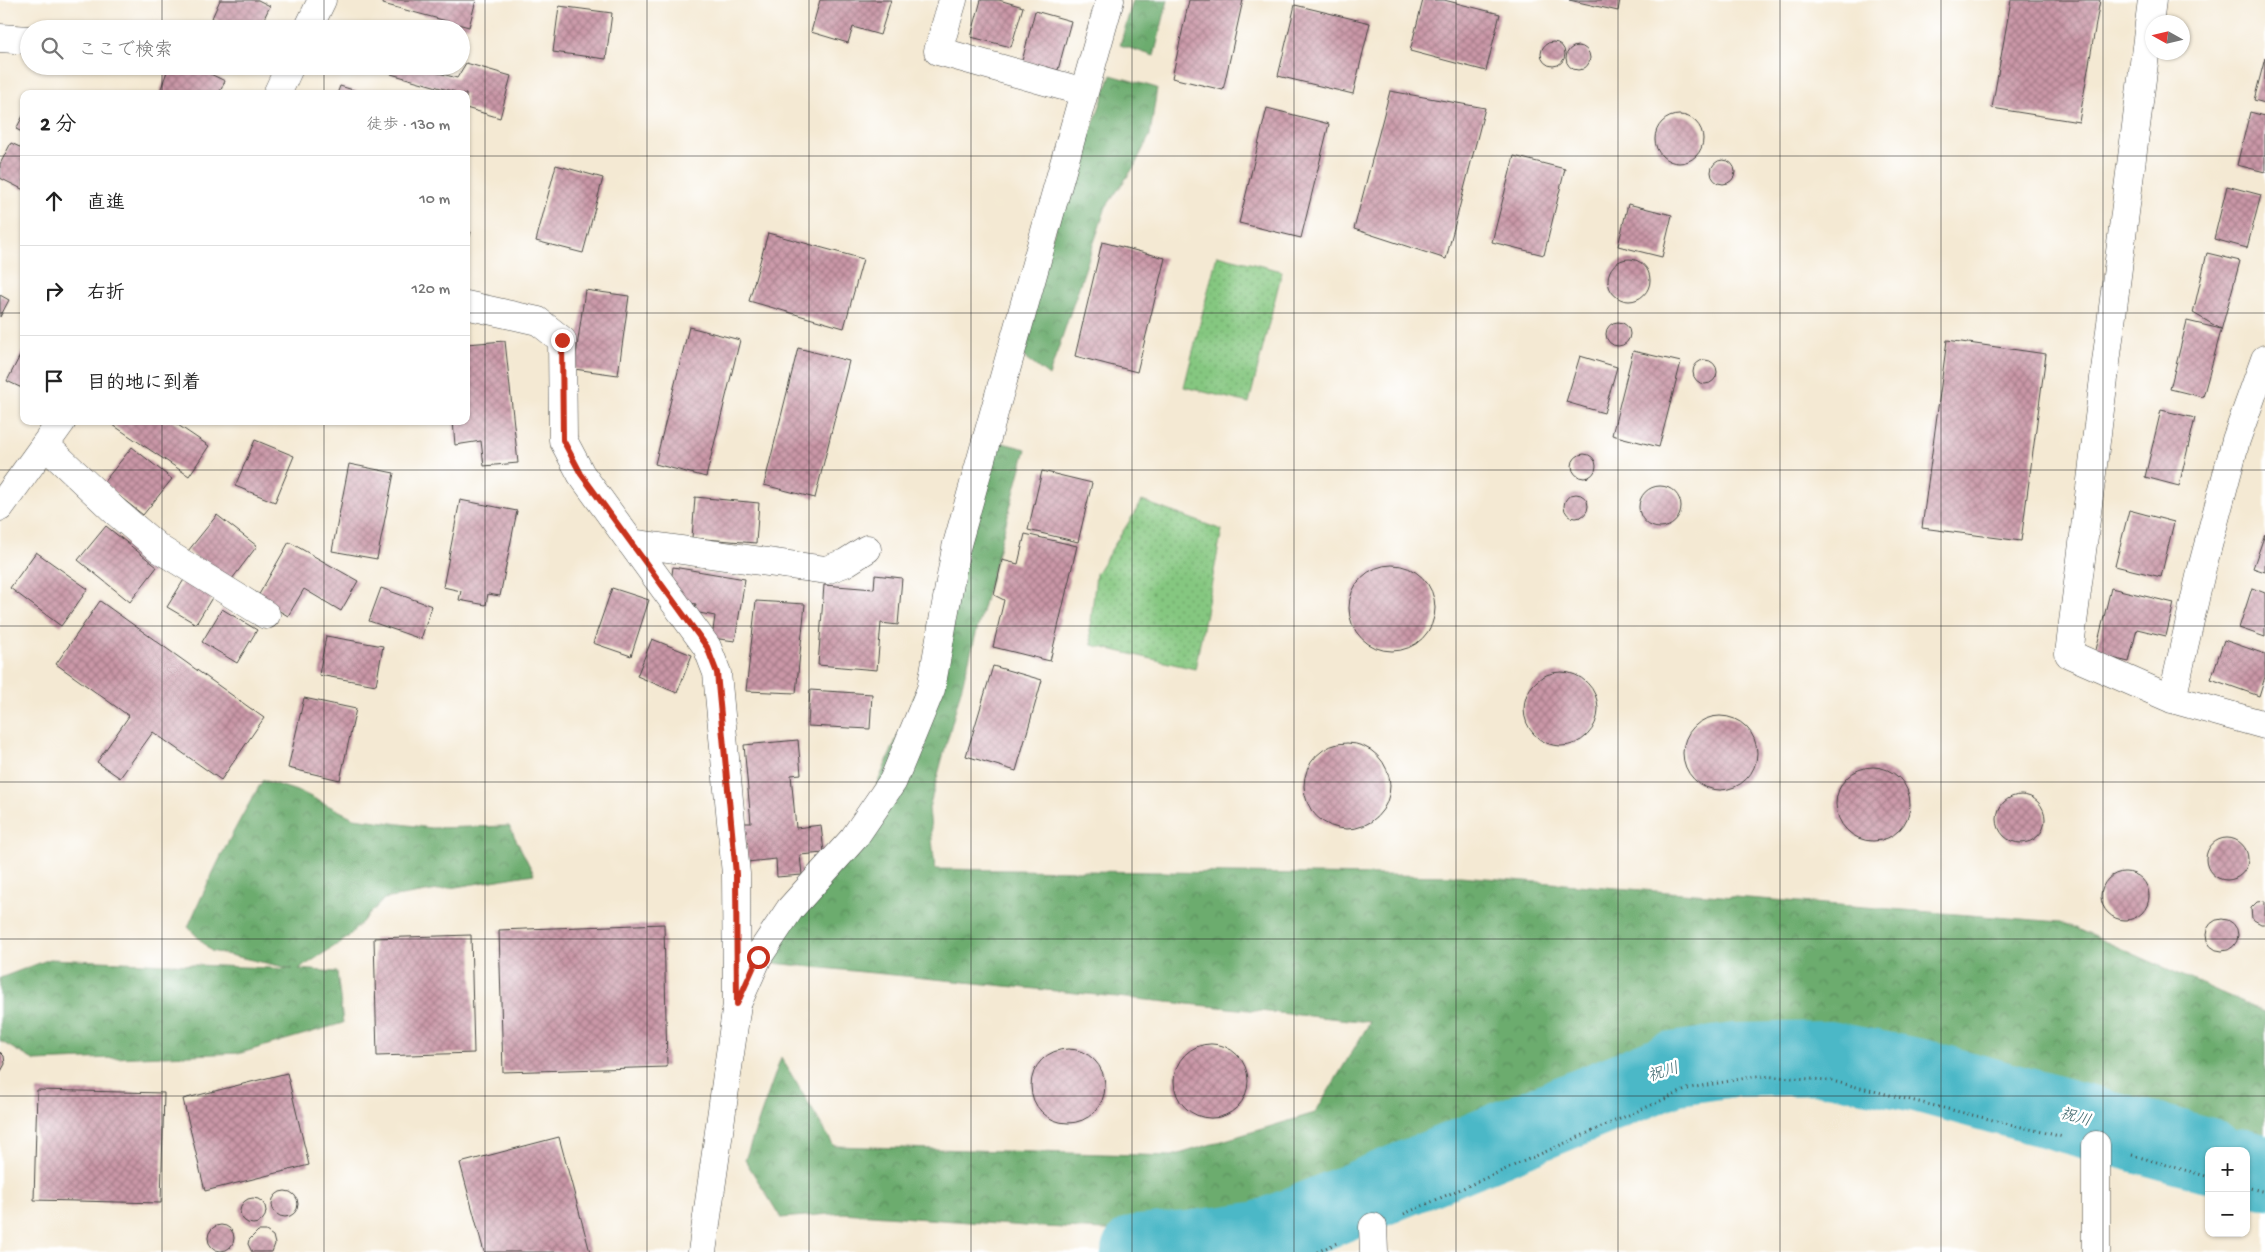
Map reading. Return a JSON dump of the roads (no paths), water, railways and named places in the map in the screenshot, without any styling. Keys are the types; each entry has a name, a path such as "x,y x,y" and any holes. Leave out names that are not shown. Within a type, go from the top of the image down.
{"street":[{"path":"312,20 322,0"},
{"path":"953,0 938,51 1084,92"},
{"path":"737,1004 758,957 790,909 854,838 893,781 931,689 956,548 1110,0"},
{"path":"2152,0 2069,654 2172,699 2265,725"},
{"path":"0,38 20,39"},
{"path":"470,306 538,321 562,340 563,440 581,474 707,647 717,673 736,874 737,1004 702,1252"},
{"path":"2172,699 2202,568 2232,458 2265,359"},
{"path":"0,508 59,425"},
{"path":"45,445 116,512 161,550 266,615"},
{"path":"631,543 826,570 845,563 867,549"},
{"path":"2096,1145 2096,1252"}],"waterway":[{"name":"祝川","path":"1138,1252 1189,1248 1261,1238 1672,1069 1734,1060 1829,1058 1921,1076 2205,1154"},
{"name":"祝川","path":"2250,1167 2265,1171"}]}
